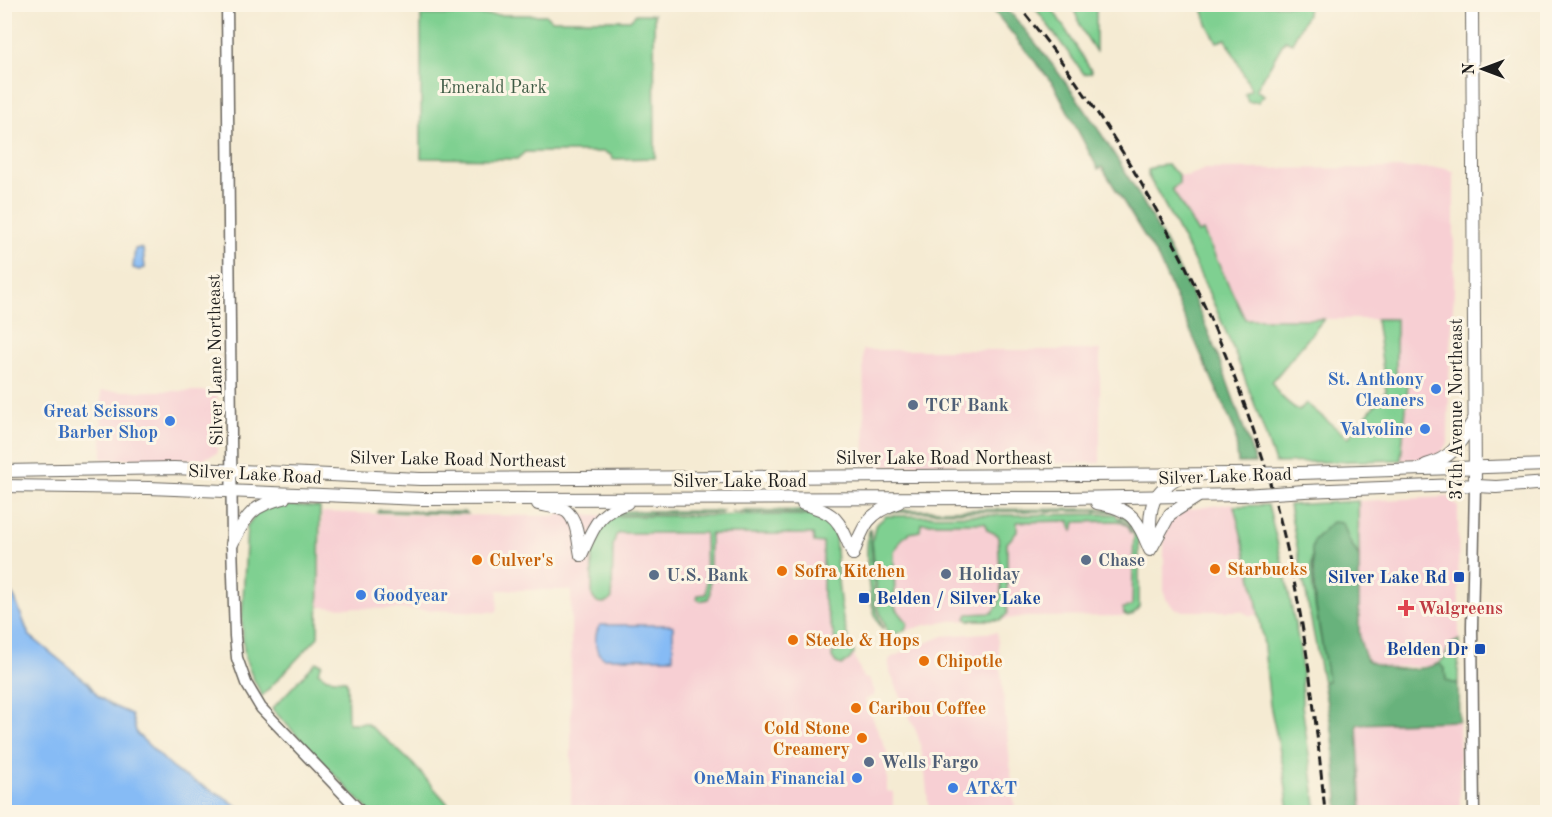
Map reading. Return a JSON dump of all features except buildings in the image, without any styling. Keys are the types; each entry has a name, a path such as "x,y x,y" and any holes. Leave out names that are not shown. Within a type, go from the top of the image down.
{"main road":[{"name":"37th Avenue Northeast","path":"1472,4 1475,486"},
{"path":"1410,470 1441,461 1450,455 1475,418"},
{"name":"Silver Lake Road Northeast","path":"4,471 151,468 420,479 1183,475 1548,465"},
{"path":"1150,550 1150,512 1157,496 1163,486 1183,475"},
{"path":"1475,486 1496,487 1548,483"},
{"name":"Silver Lake Road","path":"4,486 232,490 299,495 422,499 637,500 1199,496 1475,486"},
{"path":"232,544 242,524 258,506 299,495"},
{"path":"1150,550 1172,512 1199,496"},
{"path":"781,499 821,508 831,514 840,524 853,554 864,525 871,516 883,508 911,498"},
{"path":"1066,498 1116,506 1127,513 1140,527 1150,550"},
{"path":"515,499 565,510 574,521 581,555 593,529 604,514 612,508 637,500"}],"street":[{"name":"Silver Lane Northeast","path":"227,4 232,544 237,658 246,683 261,708 361,813"},
{"name":"37th Avenue Northeast","path":"1474,813 1472,628 1475,486"}],"shaded area":[{"path":"1050,5 1096,5 1096,8 1051,7"},
{"path":"1446,168 1454,172 1454,289 1448,443 1438,455 1426,459 1401,460 1404,421 1408,405 1408,375 1396,375 1395,319 1245,319 1203,232 1198,233 1171,189 1179,184 1179,175 1188,176 1205,169"},
{"path":"863,350 1100,350 1100,463 880,466 871,464 865,456"},
{"path":"101,391 217,391 217,453 203,459 102,459"},
{"path":"1449,497 1458,507 1459,640 1450,645 1445,657 1432,666 1381,667 1366,659 1360,640 1358,501"},
{"path":"1233,503 1259,614 1251,616 1241,611 1175,609 1166,599 1164,591 1164,539 1168,523 1184,510"},
{"path":"322,512 409,515 556,516 561,513 612,516 822,516 831,523 834,530 839,596 845,630 863,678 869,679 875,692 873,696 865,700 887,752 887,791 893,792 893,812 571,812 571,590 498,590 497,612 319,607"},
{"path":"1118,515 1117,517 1132,531 1133,606 1124,607 1124,615 1128,616 1021,617 1001,620 951,621 925,625 899,633 888,633 878,607 872,541 875,526 884,517"},
{"path":"997,632 1015,812 929,812 924,762 918,736 889,670 889,660 943,636"},
{"path":"1459,721 1460,812 1362,812 1356,724"}],"green space":[{"path":"989,5 1004,5 1031,37 1081,104 1148,211 1206,326 1255,463 1238,463 1235,431 1158,258 1102,167 1098,169 1054,85"},
{"path":"1033,5 1050,5 1091,73 1084,74"},
{"path":"1201,5 1308,5 1307,14 1292,43 1285,40 1256,90 1264,95 1258,102 1248,102 1245,94 1251,89 1226,39 1217,42 1207,24"},
{"path":"1073,7 1096,8 1096,52 1082,30"},
{"name":"Emerald Park","path":"636,14 654,14 655,158 612,159 611,155 604,152 525,152 517,159 421,158 421,15 546,15 551,20 630,20"},
{"path":"1167,165 1179,175 1179,184 1172,189 1198,233 1203,231 1245,319 1324,319 1272,382 1280,395 1299,411 1306,403 1348,438 1386,391 1376,319 1396,319 1396,375 1408,375 1401,460 1275,463 1235,352 1186,245 1148,176 1148,170 1156,166"},
{"path":"1358,501 1359,557 1349,540 1327,528 1314,540 1313,591 1328,681 1323,682 1289,505"},
{"path":"279,505 320,507 318,637 262,696 245,658 243,642 242,618 247,526 258,511"},
{"path":"1268,505 1300,649 1302,705 1317,812 1289,812 1283,766 1270,705 1263,638 1253,583 1234,506"},
{"path":"1107,509 1115,511 888,512 895,510"},
{"path":"379,510 464,512 467,514 377,512"},
{"path":"809,510 817,513 737,513"},
{"path":"619,511 723,511 721,513 616,514"},
{"path":"610,514 614,516 816,515 823,517 830,523 835,533 841,609 854,653 842,665 836,663 832,657 832,653 838,650 823,597 823,543 814,542 813,534 710,534 710,595 708,599 700,601 697,599 698,595 706,594 705,533 620,533 616,535 613,545 612,598 608,602 600,603 594,600 592,595 592,539"},
{"path":"1116,514 1129,526 1132,533 1128,526 1118,521 1075,522 1073,531 1070,521 1017,522 1017,532 1007,543 1007,614 1001,620 968,620 966,618 968,614 992,613 998,606 1001,591 998,535 987,530 985,523 921,523 920,531 910,533 902,539 894,552 895,607 907,622 907,626 904,631 895,634 888,633 878,607 872,541 875,526 886,516"},
{"path":"1121,514 1128,519 1139,537 1139,607 1128,616 1124,614 1123,608 1132,606 1134,530 1120,517"},
{"path":"1332,522 1343,523 1349,540 1359,557 1359,628 1366,659 1381,666 1402,669 1423,668 1439,663 1445,670 1446,680 1458,683 1459,721 1357,724 1362,812 1339,812 1333,736 1323,682 1328,681 1315,601 1312,549 1314,540"},
{"path":"870,528 875,605 883,629 870,596 867,550"},
{"path":"1459,640 1458,683 1452,683 1446,680 1445,670 1439,663 1445,657 1449,645"},
{"path":"316,662 322,664 318,672 327,678 345,680 347,683 348,723 366,723 387,740 413,764 455,812 370,812 272,709"}],"water":[{"path":"135,249 143,249 145,268 139,270 133,268"},
{"path":"4,580 15,599 29,635 88,683 98,696 131,714 137,734 177,772 227,799 245,812 5,812"},
{"path":"600,625 671,625 673,626 673,658 604,658 600,656 596,648"}],"railway":[{"path":"1017,4 1061,60 1139,180 1174,243 1233,373 1257,440 1277,508 1294,583 1313,697 1325,812"}],"place":[{"name":"St. Anthony Cleaners","path":"1436,389"},
{"name":"TCF Bank","path":"913,405"},
{"name":"Great Scissors Barber Shop","path":"170,421"},
{"name":"Valvoline","path":"1425,429"},
{"name":"Culver's","path":"477,560"},
{"name":"Chase","path":"1086,560"},
{"name":"Starbucks","path":"1215,569"},
{"name":"Sofra Kitchen","path":"782,571"},
{"name":"Holiday","path":"946,574"},
{"name":"U.S. Bank","path":"654,575"},
{"name":"Silver Lake Rd","path":"1459,577"},
{"name":"Goodyear","path":"361,595"},
{"name":"Belden / Silver Lake","path":"864,598"},
{"name":"Walgreens","path":"1406,608"},
{"name":"Steele & Hops","path":"793,640"},
{"name":"Belden Dr","path":"1480,649"},
{"name":"Chipotle","path":"924,661"},
{"name":"Caribou Coffee","path":"856,708"},
{"name":"Cold Stone Creamery","path":"862,738"},
{"name":"Wells Fargo","path":"869,762"},
{"name":"OneMain Financial","path":"857,778"},
{"name":"AT&T","path":"953,788"}]}
